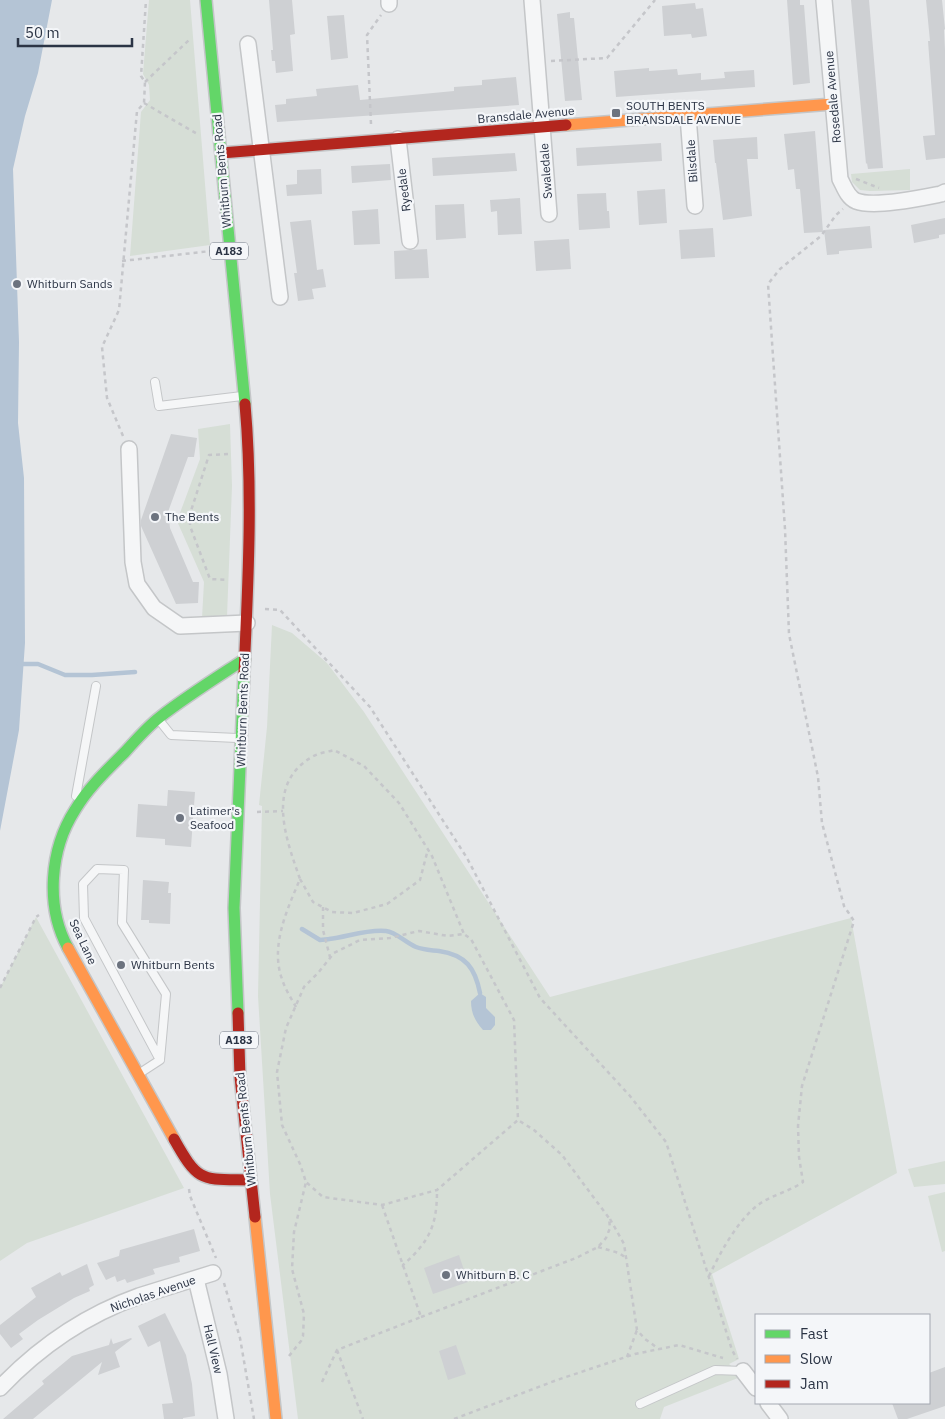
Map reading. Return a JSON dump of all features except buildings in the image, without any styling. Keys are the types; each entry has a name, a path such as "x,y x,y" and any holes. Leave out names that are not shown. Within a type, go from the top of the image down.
{"main road":[{"name":"Whitburn Bents Road","path":"206,0 247,430 249,493 247,623 241,662 242,738 234,908 240,1077 276,1419"},
{"name":"Bransdale Avenue","path":"221,153 833,104"},
{"name":"Sea Lane","path":"198,1174 187,1162 64,941 59,930 53,885 59,842 73,810 94,783 158,718 241,662"},
{"path":"198,1174 209,1179 251,1180"}],"street":[{"name":"Swaledale","path":"532,0 549,214"},
{"name":"Rosedale Avenue","path":"824,0 840,179 851,197"},
{"path":"248,44 280,297"},
{"name":"Bilsdale","path":"688,116 695,206"},
{"name":"Ryedale","path":"398,139 410,241"},
{"path":"851,197 869,203 910,200 945,192"},
{"path":"129,449 133,562 137,584 154,608 180,626 247,623"},
{"name":"Nicholas Avenue","path":"0,1388 45,1347 68,1330 89,1318 138,1296 218,1272"},
{"name":"Hall View","path":"196,1279 219,1374 226,1419"},
{"path":"743,1371 755,1387"},
{"path":"769,1404 780,1419"}],"lane":[{"path":"155,382 159,406 244,396"},
{"path":"73,810 96,686"},
{"path":"158,718 171,735 242,738"},
{"path":"97,869 124,870 122,923 166,994 160,1060 84,918 83,884 97,869"},
{"path":"138,1074 160,1060"},
{"path":"640,1404 715,1370 743,1371"}],"path":[{"path":"129,449 107,398 102,347 118,310 137,111 144,103 145,82 141,76 146,0"},
{"path":"537,61 607,58 655,0"},
{"path":"372,141 367,35 389,2"},
{"path":"145,82 192,37"},
{"path":"144,103 201,136"},
{"path":"840,173 884,190"},
{"path":"709,1276 716,1260 742,1220 759,1204 803,1182 798,1141 802,1086 854,921 844,906 822,823 818,777 789,634 784,510 768,284 780,269 821,236 851,197"},
{"path":"122,261 212,250"},
{"path":"229,454 210,455 190,514 190,526 210,579 230,580"},
{"path":"247,607 280,610 370,708 467,858 540,998 630,1096 666,1142 732,1350 743,1371"},
{"path":"428,849 420,880 387,904 353,913 332,912 313,902 300,879 286,840 282,802 292,773 312,756 334,750 364,766 399,803 428,849 432,856 464,934 471,940 514,1020 518,1120"},
{"path":"239,813 283,812"},
{"path":"296,1007 282,979 277,950 286,913 300,879"},
{"path":"0,988 36,917 55,904"},
{"path":"323,907 325,937 330,958"},
{"path":"464,934 448,936 419,931 394,937 360,940 334,953 304,987 286,1028 276,1072 282,1125 306,1182 323,1197 382,1205 437,1190 518,1120"},
{"path":"518,1120 534,1130 562,1155 609,1218 624,1244 637,1330 627,1357"},
{"path":"198,1174 191,1179 189,1184 190,1196 240,1338 254,1419"},
{"path":"288,1358 302,1342 303,1336 304,1314 292,1269 294,1232 306,1182"},
{"path":"403,1269 403,1265 417,1252 426,1240 434,1223 437,1190"},
{"path":"382,1205 421,1317"},
{"path":"322,1382 337,1350 576,1258 598,1247 606,1238 610,1228 609,1218"},
{"path":"598,1247 626,1258"},
{"path":"637,1330 645,1339 660,1349"},
{"path":"454,1419 548,1383 627,1357 679,1345 719,1356 743,1371"},
{"path":"337,1350 363,1419"}],"shaded area":[{"path":"149,0 190,0 210,245 130,256 141,112 150,100 149,85 143,74"},
{"path":"910,169 910,190 860,190 852,182 851,174"},
{"path":"230,424 232,486 227,617 202,618 204,582 177,521 200,459 198,429"},
{"path":"272,625 292,633 327,663 364,712 550,997 851,918 897,1173 712,1274 739,1359 729,1364 743,1376 664,1407 660,1419 298,1419 270,1194 258,996 262,806 259,805 267,727"},
{"path":"36,917 184,1188 27,1243 0,1261 0,988"},
{"path":"945,1161 945,1184 914,1187 908,1169"},
{"path":"945,1192 945,1251 942,1252 928,1196"}],"water":[{"name":"Whitburn Sands","path":"0,0 52,0 38,73 25,116 13,169 19,342 18,423 24,478 25,643 19,730 0,831"},
{"path":"480,993 486,997 486,1008 495,1017 495,1025 491,1030 483,1030 473,1013 471,1001"}],"waterway":[{"path":"19,664 38,664 65,675 135,672"},
{"path":"302,929 320,940 330,939"},
{"path":"329,939 372,931 390,932 416,947 448,953 463,959 472,970 480,993"}],"traffic: fast":[{"path":"206,0 245,404"},
{"path":"68,948 56,914 54,878 60,842 75,810 98,780 155,721 191,694 245,659"},
{"path":"238,1013 234,908 244,673"}],"traffic: slow":[{"path":"566,125 833,104"},
{"path":"68,948 174,1139"},
{"path":"255,1217 276,1419"}],"traffic: jam":[{"path":"221,153 566,125"},
{"path":"244,673 249,505 245,404"},
{"path":"238,1013 240,1077 255,1217"},
{"path":"174,1139 182,1154 196,1171 203,1176 222,1180 251,1180"}],"place":[{"name":"SOUTH BENTS BRANSDALE AVENUE","path":"616,113"},
{"name":"Whitburn Sands","path":"17,284"},
{"name":"The Bents","path":"155,517"},
{"name":"Latimer's Seafood","path":"180,818"},
{"name":"Whitburn Bents","path":"121,965"},
{"name":"Whitburn B. C","path":"446,1275"}]}
